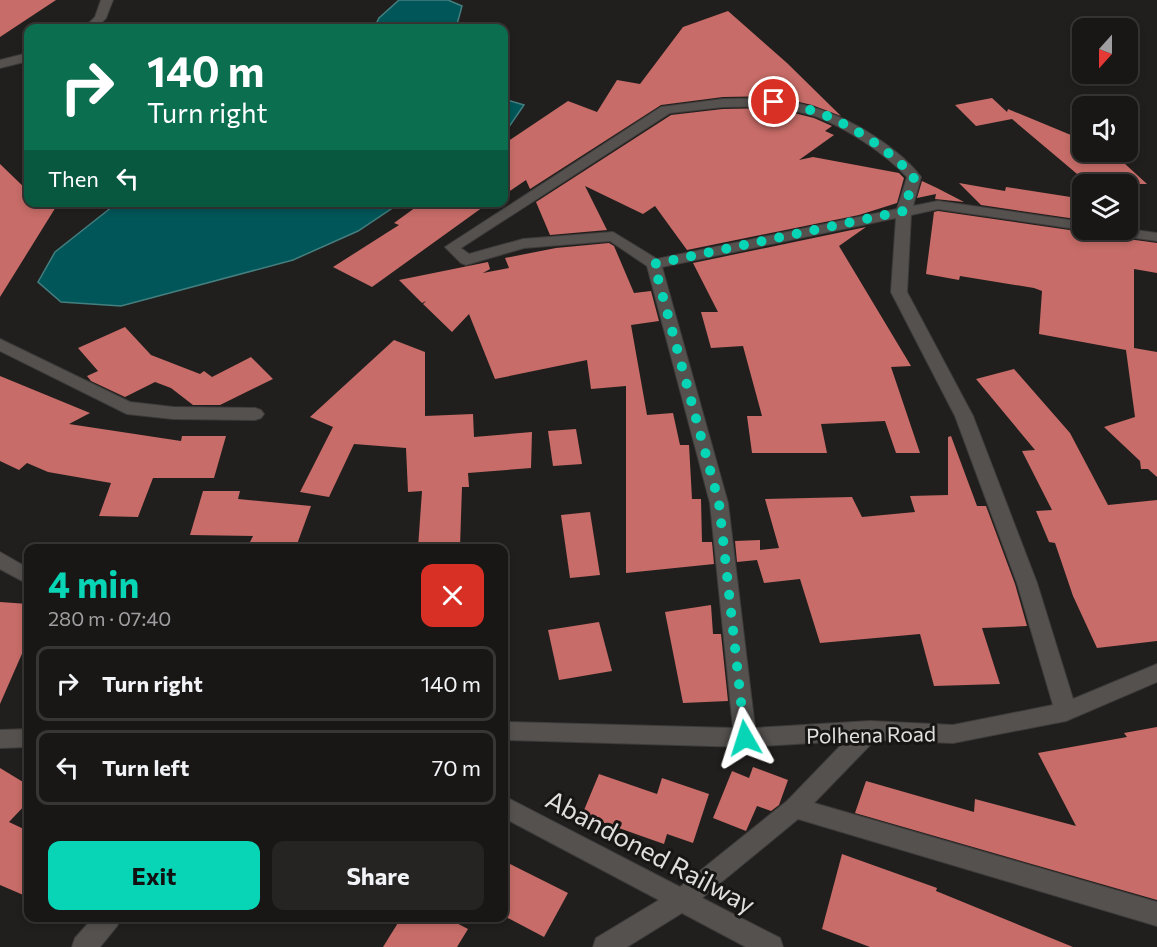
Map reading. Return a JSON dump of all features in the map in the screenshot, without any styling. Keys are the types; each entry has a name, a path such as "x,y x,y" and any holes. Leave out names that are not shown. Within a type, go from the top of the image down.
{"street":[{"path":"94,24 100,18 107,0"},
{"path":"0,64 24,58"},
{"path":"745,738 719,503 654,264 613,236 523,244 466,260 452,247 666,110 723,103 774,102 821,114 872,141 897,158 914,177 904,211 899,292 964,416 1027,583 1066,712"},
{"path":"654,264 938,205 1072,224"},
{"path":"1138,234 1156,237"},
{"path":"0,344 127,408 173,413 255,414"},
{"path":"0,559 24,574"},
{"name":"Polhena Road","path":"508,731 745,738 870,730 953,734 1066,712 1157,673"},
{"path":"605,947 684,899 795,808 870,730"},
{"path":"0,739 24,738"},
{"name":"Abandoned Railway","path":"508,808 684,899 771,947"},
{"path":"795,808 1157,915"},
{"path":"84,947 106,922"}],"water":[{"path":"399,0 448,0 462,6 457,24 376,24 379,18"},
{"path":"508,100 524,105 508,128"},
{"path":"112,207 394,207 358,231 293,260 121,306 61,302 38,282 55,252"}],"building":[{"path":"0,0 56,0 0,37"},
{"path":"728,11 787,63 841,116 812,105 774,96 723,97 661,105 530,189 526,180 508,192 508,141 568,101 597,112 617,80 640,84 683,27"},
{"path":"992,98 1007,112 1008,109 1072,135 1072,162 1123,162 1136,174 1077,174 1012,119 976,126 955,105"},
{"path":"774,108 814,118 832,126 825,131 834,135 799,160 813,157 899,173 904,178 897,203 859,215 687,250 655,206 643,214 585,186 607,230 550,235 536,202 671,115 723,109"},
{"path":"0,164 24,187 24,207 56,207 0,297"},
{"path":"1138,176 1147,184 1138,184"},
{"path":"922,181 964,202 935,199 936,194 917,198"},
{"path":"959,183 1005,191 1006,187 1072,197 1072,218 981,205"},
{"path":"416,207 483,207 372,287 333,267 399,225 394,223"},
{"path":"934,212 1072,230 1072,240 1135,240 1157,243 1157,273 1134,269 1134,348 1157,352 1157,477 1148,469 1141,469 1140,461 1104,427 1135,417 1126,350 1039,334 1042,291 960,276 959,280 926,274"},
{"path":"866,227 839,246 911,366 891,367 920,453 896,453 885,421 821,424 827,453 752,453 747,416 762,416 743,346 711,348 701,312 718,312 693,263"},
{"path":"609,243 614,246 634,293 651,291 659,321 631,325 647,415 673,413 680,445 689,445 692,499 701,499 702,542 712,542 714,564 626,573 626,386 591,389 587,360 495,379 469,314 452,332 423,304 426,301 422,303 399,280 488,262 490,269 483,273 509,268 505,258 556,248"},
{"path":"125,327 151,355 200,374 204,371 212,377 251,357 273,379 220,405 193,405 171,388 155,382 125,397 91,381 87,376 98,371 78,348"},
{"path":"394,340 425,352 425,416 473,414 474,437 532,432 531,468 468,473 469,487 462,487 460,544 418,544 422,491 408,492 406,448 354,444 329,497 300,492 333,427 310,417"},
{"path":"1014,369 1070,433 1108,505 1157,500 1157,641 1097,648 1073,596 1055,543 1049,542 1036,511 1052,510 1022,451 1035,450 976,379"},
{"path":"0,376 90,413 69,424 181,441 182,436 226,436 214,478 153,478 138,517 99,516 111,483 48,472 27,463 19,470 0,461"},
{"path":"576,429 582,464 553,466 548,431"},
{"path":"951,436 977,506 986,506 1015,584 1027,626 982,628 1000,684 934,686 920,634 820,643 800,579 764,583 757,560 737,562 735,541 760,540 760,550 779,548 765,499 852,497 862,517 915,512 910,496 948,495 948,437"},
{"path":"203,491 240,491 238,499 311,506 297,544 250,542 253,536 190,535"},
{"path":"590,512 600,575 570,578 561,515"},
{"path":"0,602 24,604 24,649 0,704"},
{"path":"711,605 713,634 721,634 728,701 683,703 665,612"},
{"path":"599,622 612,671 559,680 548,630"},
{"path":"1157,727 1157,900 855,813 866,781 974,812 975,799 1076,826 1038,753 1127,737 1124,733"},
{"path":"753,767 788,780 779,805 771,811 757,806 746,831 713,818 732,771 749,778"},
{"path":"0,768 24,783 24,806 9,822 24,829 24,895 0,885"},
{"path":"599,774 657,794 662,778 709,794 693,843 667,834 664,844 582,815"},
{"path":"842,854 937,888 936,891 1073,947 870,947 822,929"},
{"path":"508,863 568,893 544,937 508,918"},
{"path":"399,922 455,922 468,929 457,947 383,947"}],"route":[{"path":"745,738 719,503 654,264 904,211 914,177 897,158 872,141 821,114 774,102"}]}
